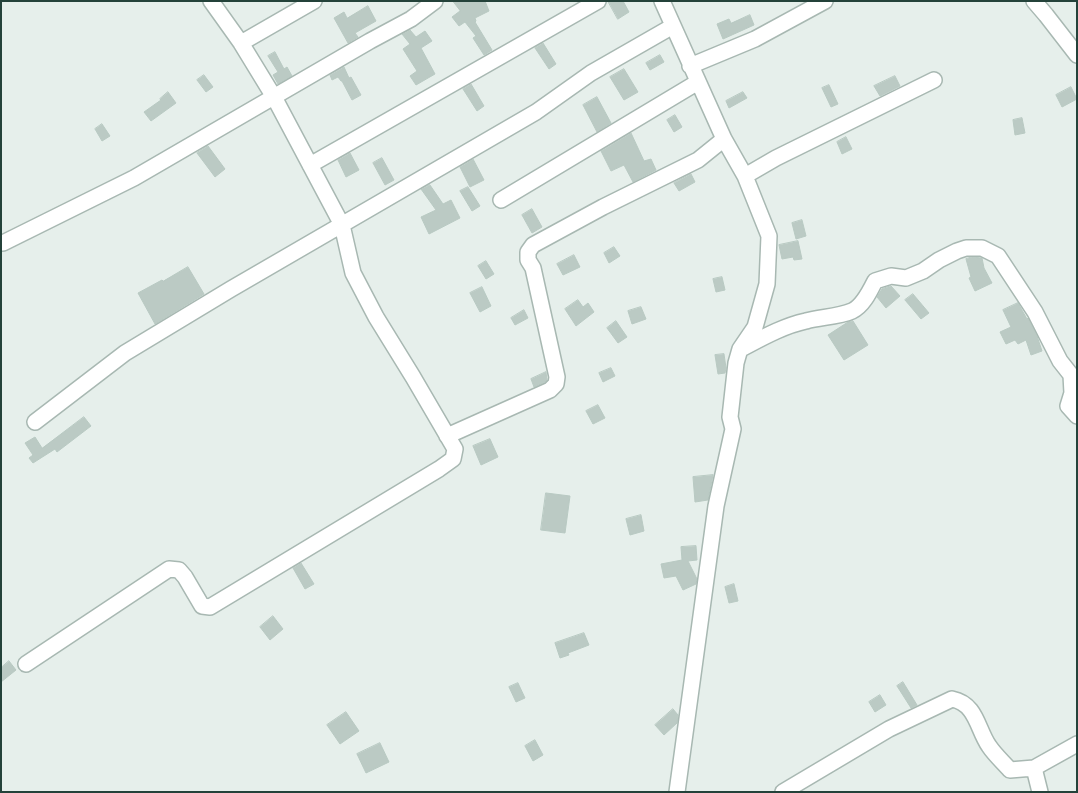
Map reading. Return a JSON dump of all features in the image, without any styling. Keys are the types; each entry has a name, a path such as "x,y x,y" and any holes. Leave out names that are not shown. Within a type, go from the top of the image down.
{"street":[{"path":"26,664 169,569 179,570 202,606 210,607 439,469 453,458 455,449 376,317 354,272 342,225 310,164 274,97 241,42 211,1"},
{"path":"241,42 314,1"},
{"path":"1,243 134,178 411,19 435,1"},
{"path":"310,164 598,1"},
{"path":"662,1 724,139 745,176 769,236 767,284 755,327 740,349 736,363 730,417 733,429 716,506 677,792"},
{"path":"690,66 755,39 825,1"},
{"path":"1034,1 1077,55"},
{"path":"35,422 125,353 231,289 536,112 591,73 673,26"},
{"path":"745,176 776,158 934,80"},
{"path":"501,200 698,82"},
{"path":"447,436 550,390 556,384 557,377 534,268 528,260 528,252 533,245 603,207 698,160 724,139"},
{"path":"740,349 787,326 853,311 867,297 875,281 891,276 906,278 957,251 966,248 982,248 998,256 1035,312 1060,362 1071,376 1072,393 1068,406 1077,416"},
{"path":"783,792 889,729 952,699 962,701 972,712 988,745 1010,770 1034,768 1077,744"},
{"path":"1034,768 1040,792"}],"building":[{"path":"453,1 485,1 489,11 475,18 475,22 492,50 484,55 473,38 476,36 465,22 459,26 452,17 460,11"},
{"path":"608,1 623,1 629,12 618,19"},
{"path":"368,6 376,21 355,33 358,37 348,43 334,18 344,12 347,18"},
{"path":"750,15 754,25 723,39 717,24 729,19 731,23"},
{"path":"410,30 416,37 425,31 432,41 421,48 435,74 416,85 410,76 417,71 403,49 410,44 402,34"},
{"path":"543,43 556,64 549,69 535,48"},
{"path":"275,52 284,69 287,67 292,76 278,84 273,75 278,72 268,56"},
{"path":"660,55 664,62 650,70 646,63"},
{"path":"344,67 361,95 352,100 342,81 338,77 332,80 330,75"},
{"path":"624,69 638,92 624,100 610,77"},
{"path":"204,75 213,87 206,92 197,80"},
{"path":"895,76 900,86 880,96 874,86"},
{"path":"471,84 484,106 477,111 463,89"},
{"path":"829,85 838,104 831,107 822,88"},
{"path":"1071,87 1077,99 1062,107 1056,95"},
{"path":"168,92 176,103 151,121 144,112 161,100"},
{"path":"743,92 747,98 729,108 726,101"},
{"path":"597,97 611,123 597,132 583,105"},
{"path":"675,115 682,127 674,132 667,120"},
{"path":"1022,118 1025,133 1015,135 1013,120"},
{"path":"102,124 110,136 102,141 95,129"},
{"path":"631,133 644,161 651,159 656,170 633,182 624,165 611,171 601,151"},
{"path":"846,137 852,149 842,154 837,142"},
{"path":"208,146 225,169 215,177 197,153"},
{"path":"350,153 359,170 346,177 338,160"},
{"path":"382,158 394,180 385,185 373,163"},
{"path":"473,159 484,180 470,187 460,167"},
{"path":"691,174 695,182 679,191 674,183"},
{"path":"430,185 443,204 451,200 460,218 429,234 421,217 436,210 421,189"},
{"path":"468,187 480,206 472,211 460,191"},
{"path":"532,209 542,227 532,233 522,215"},
{"path":"802,220 806,236 796,239 792,223"},
{"path":"798,241 802,259 794,260 793,257 782,259 779,245"},
{"path":"614,247 620,256 609,263 604,253"},
{"path":"574,255 580,267 563,275 557,264"},
{"path":"972,257 982,258 984,268 992,283 975,291 969,278 971,277 966,259"},
{"path":"486,261 494,274 486,279 478,266"},
{"path":"188,267 204,294 155,324 138,293"},
{"path":"722,277 725,290 716,292 713,279"},
{"path":"891,286 900,296 886,308 877,297 882,289"},
{"path":"482,287 491,306 480,312 470,293"},
{"path":"913,294 929,313 921,319 905,300"},
{"path":"578,300 583,307 588,303 594,312 576,326 565,309"},
{"path":"1018,303 1037,336 1042,351 1031,355 1026,340 1018,344 1015,340 1006,344 1000,332 1011,327 1003,310"},
{"path":"641,307 646,319 632,324 628,311"},
{"path":"524,310 528,318 515,325 511,318"},
{"path":"616,321 627,337 618,343 607,328"},
{"path":"853,321 868,345 844,360 828,335 848,322"},
{"path":"724,354 725,373 718,374 715,355"},
{"path":"611,368 615,376 603,382 599,373"},
{"path":"546,372 547,380 534,387 531,379"},
{"path":"598,405 605,418 593,424 586,411"},
{"path":"84,417 91,426 57,452 55,449 33,463 29,458 33,455 25,443 35,437 42,448"},
{"path":"490,439 498,457 481,465 473,446"},
{"path":"713,475 708,500 695,502 693,477"},
{"path":"546,493 570,496 565,533 541,530"},
{"path":"641,515 644,531 630,535 626,519"},
{"path":"696,546 697,560 688,561 697,579 696,584 683,590 676,576 664,578 661,564 682,560 681,547"},
{"path":"301,563 314,584 305,589 293,568"},
{"path":"734,584 738,601 729,603 725,587"},
{"path":"273,616 283,629 270,640 260,627"},
{"path":"584,633 589,645 560,658 555,643"},
{"path":"9,661 16,670 1,682 1,668"},
{"path":"903,682 917,705 911,708 897,686"},
{"path":"518,683 525,698 516,702 509,687"},
{"path":"880,695 886,705 875,712 869,702"},
{"path":"673,709 678,715 677,723 664,735 655,725"},
{"path":"346,712 359,731 340,744 327,725"},
{"path":"535,740 543,755 533,761 525,746"},
{"path":"380,743 389,762 366,773 357,754"}]}
